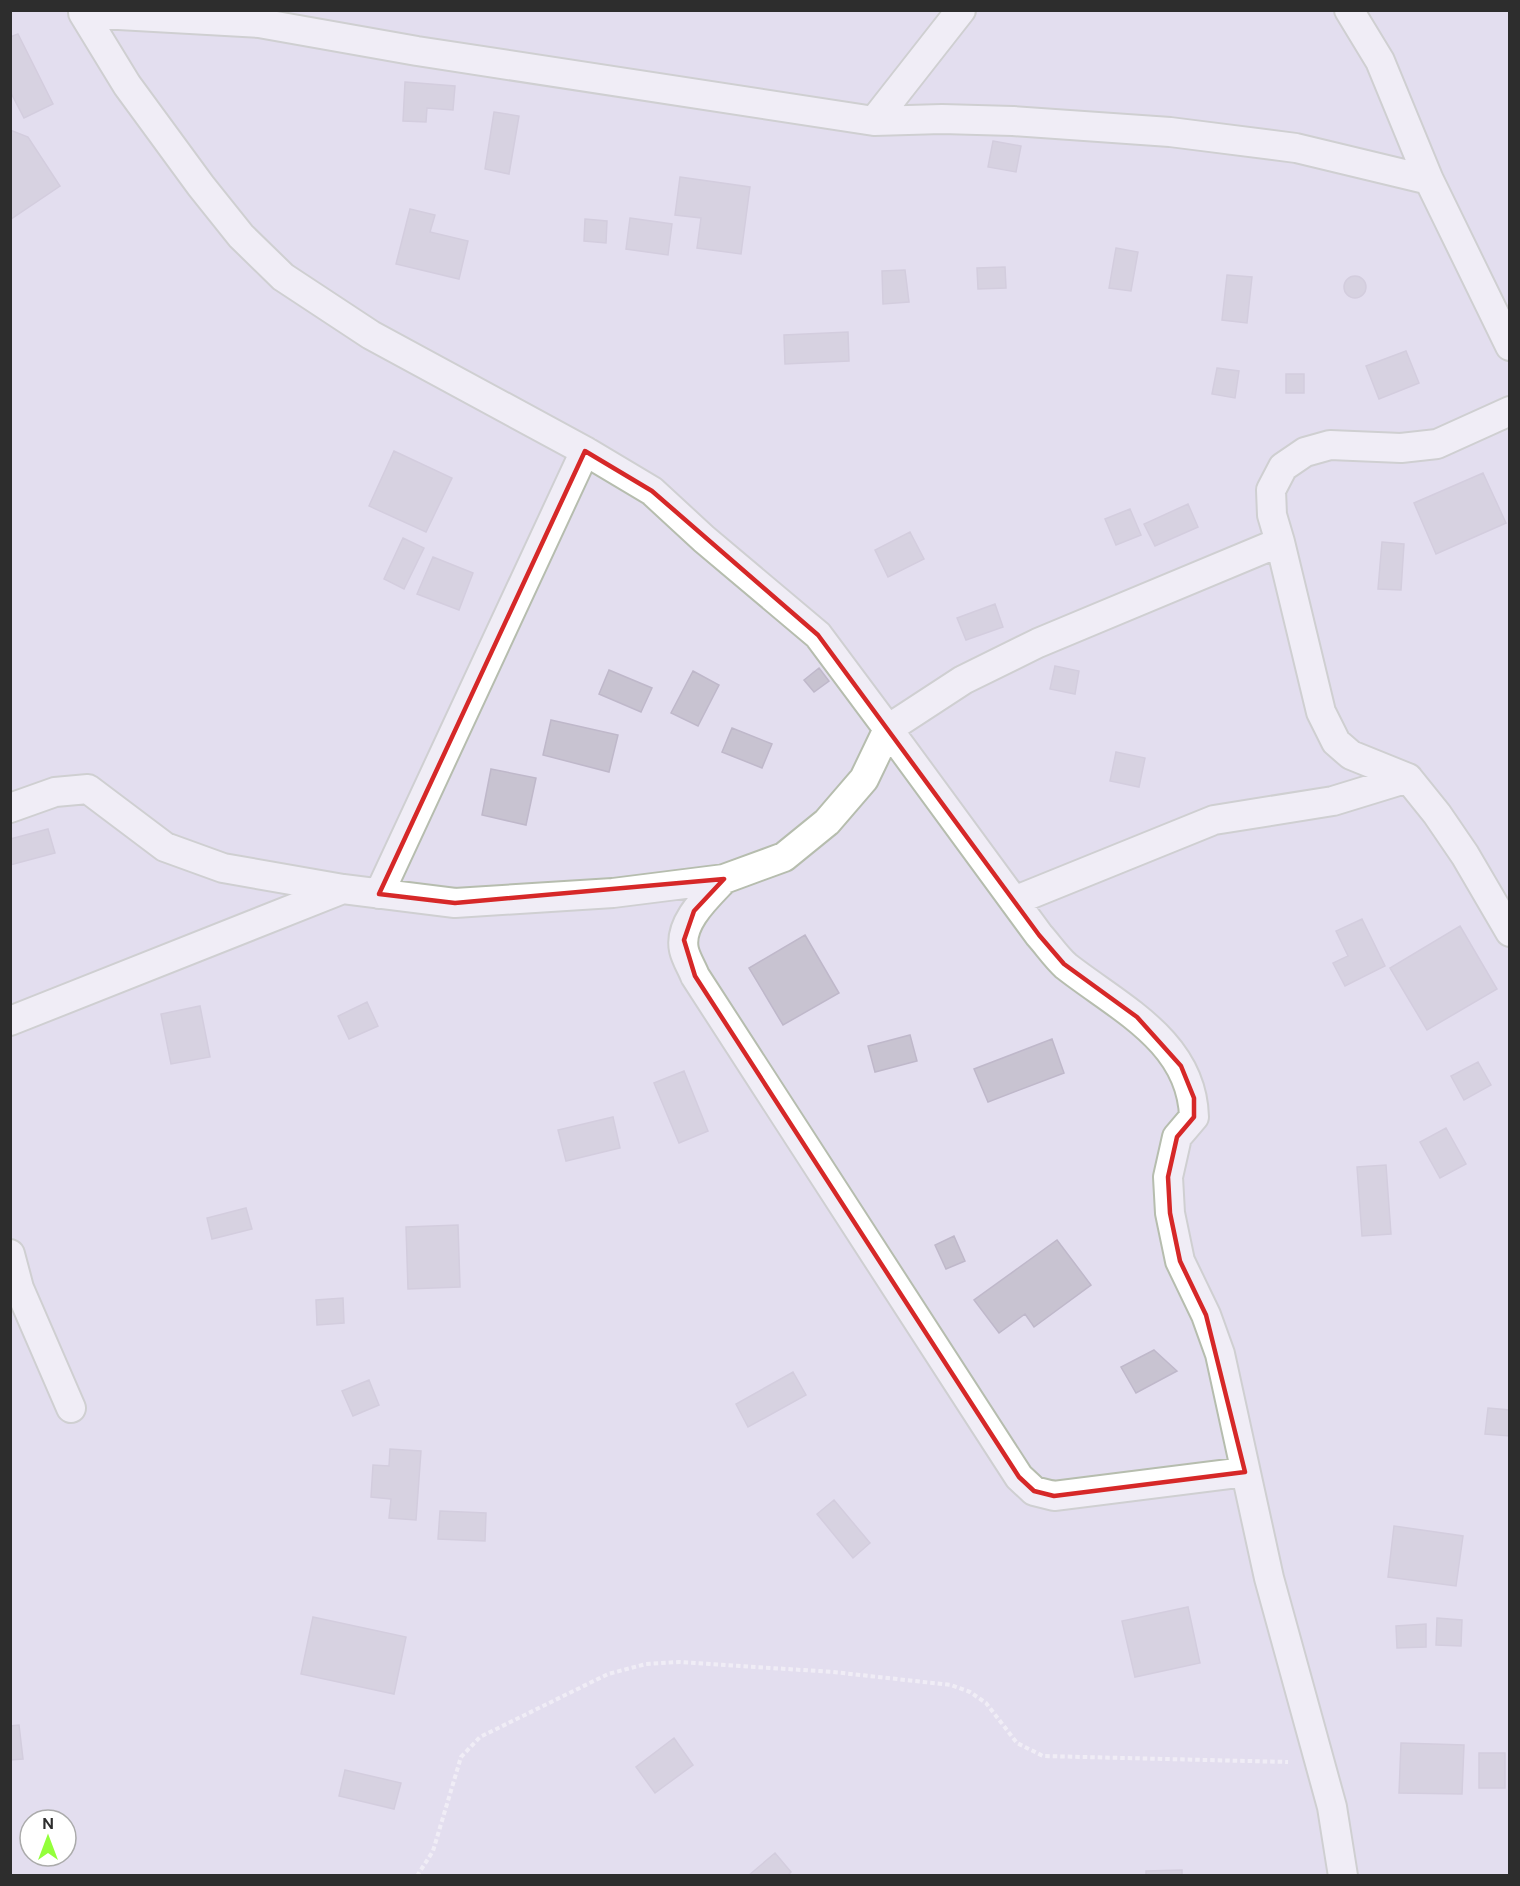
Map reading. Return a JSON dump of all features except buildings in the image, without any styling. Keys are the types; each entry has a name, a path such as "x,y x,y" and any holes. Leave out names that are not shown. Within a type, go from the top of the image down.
{"street":[{"path":"873,121 961,10"},
{"path":"1349,10 1380,61 1429,180 1509,346"},
{"path":"80,12 248,17 417,51 873,121 942,118 1170,132 1296,148 1429,180"},
{"path":"80,12 127,85 201,186 241,236 283,277 371,335 585,451 652,491 704,539 818,635 1014,901 1064,964 1137,1017 1165,1044 1181,1066 1194,1098 1194,1117 1177,1137 1168,1177 1170,1213 1180,1261 1206,1315 1220,1354 1269,1578 1332,1807 1343,1875"},
{"path":"1509,411 1437,444 1401,448 1330,445 1305,452 1283,467 1271,490 1272,515 1321,712 1336,742 1351,755 1408,778 1437,814 1465,855 1509,932"},
{"path":"379,894 585,451"},
{"path":"10,808 55,792 88,789 165,847 223,868 343,889 455,903 614,892 724,879 784,857 827,822 864,779 888,729 963,680 1038,644 1280,542"},
{"path":"1014,901 1214,820 1333,801 1408,778"},
{"path":"724,879 694,911 684,940 684,951 695,976 1019,1477 1034,1491 1054,1496 1245,1472"},
{"path":"10,1021 343,889"},
{"path":"10,1254 20,1288 71,1408"}],"path":[{"path":"417,1875 433,1851 461,1757 469,1746 480,1737 608,1674 646,1664 679,1662 833,1672 951,1685 970,1692 987,1703 1017,1743 1043,1756 1318,1762"}],"highlighted area":[{"path":"585,451 652,491 818,635 1039,935 1064,964 1137,1017 1181,1066 1194,1098 1194,1117 1177,1137 1168,1177 1170,1213 1180,1261 1206,1315 1245,1472 1054,1496 1034,1491 1019,1477 695,976 684,940 694,911 724,879 455,903 379,894"}]}
